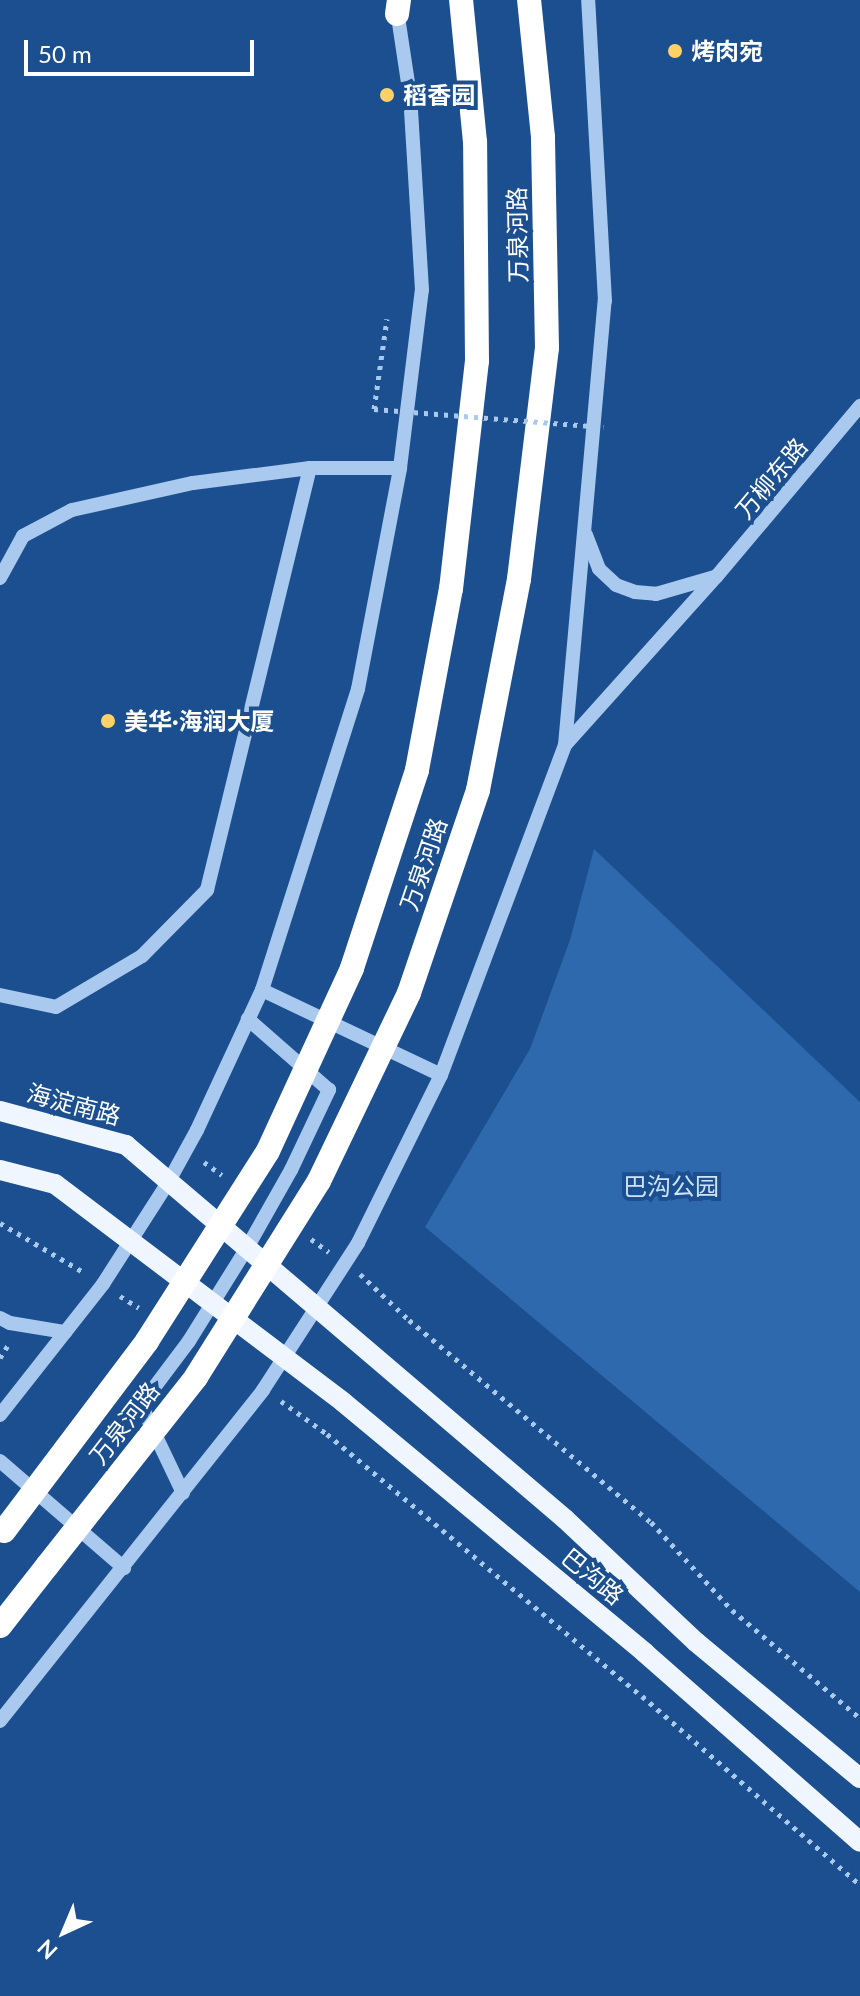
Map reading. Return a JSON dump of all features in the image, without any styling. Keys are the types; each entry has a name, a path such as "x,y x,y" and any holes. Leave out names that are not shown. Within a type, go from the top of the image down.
{"highway":[{"name":"万泉河路","path":"2,1534 147,1341 268,1151 352,968 417,770 451,589 475,377 475,142 461,0"},
{"name":"万泉河路","path":"0,1626 196,1377 319,1181 409,993 478,790 519,579 545,364 543,137 529,0"}],"main road":[{"name":"海淀南路","path":"0,1111 126,1145 247,1248"},
{"path":"0,1170 55,1184 130,1241"},
{"name":"巴沟路","path":"130,1241 361,1416 645,1653 860,1842"},
{"name":"巴沟路","path":"247,1248 565,1519 696,1642 860,1778"}],"street":[{"path":"0,1721 183,1493 285,1358 358,1243 441,1075 565,745 605,301 588,0"},
{"path":"0,1415 65,1332 169,1181 262,990 358,689 400,468 422,290 410,96 397,5"},
{"name":"万柳东路","path":"565,745 716,577 860,406"},
{"path":"0,578 23,536 72,510 193,483 310,468 400,468"},
{"path":"0,995 56,1007 142,956 207,890 310,468"},
{"path":"585,532 599,569 616,585 635,592 656,594 716,577"},
{"path":"262,990 441,1075"},
{"path":"183,1493 141,1405 213,1303 247,1248 291,1170 329,1090 248,1019"},
{"path":"0,1318 10,1323 65,1332"},
{"path":"0,1461 124,1568"}],"path":[{"path":"387,319 374,409 603,427"},
{"path":"0,1223 29,1238"},
{"path":"409,1320 651,1522 732,1610 860,1718"},
{"path":"359,1461 642,1696 860,1885"}],"green space":[{"name":"巴沟公园","path":"594,849 860,1102 860,1592 425,1227 530,1049 570,940"}],"place":[{"name":"烤肉宛","path":"675,51"},
{"name":"稻香园","path":"387,95"},
{"name":"美华·海润大厦","path":"108,721"}]}
